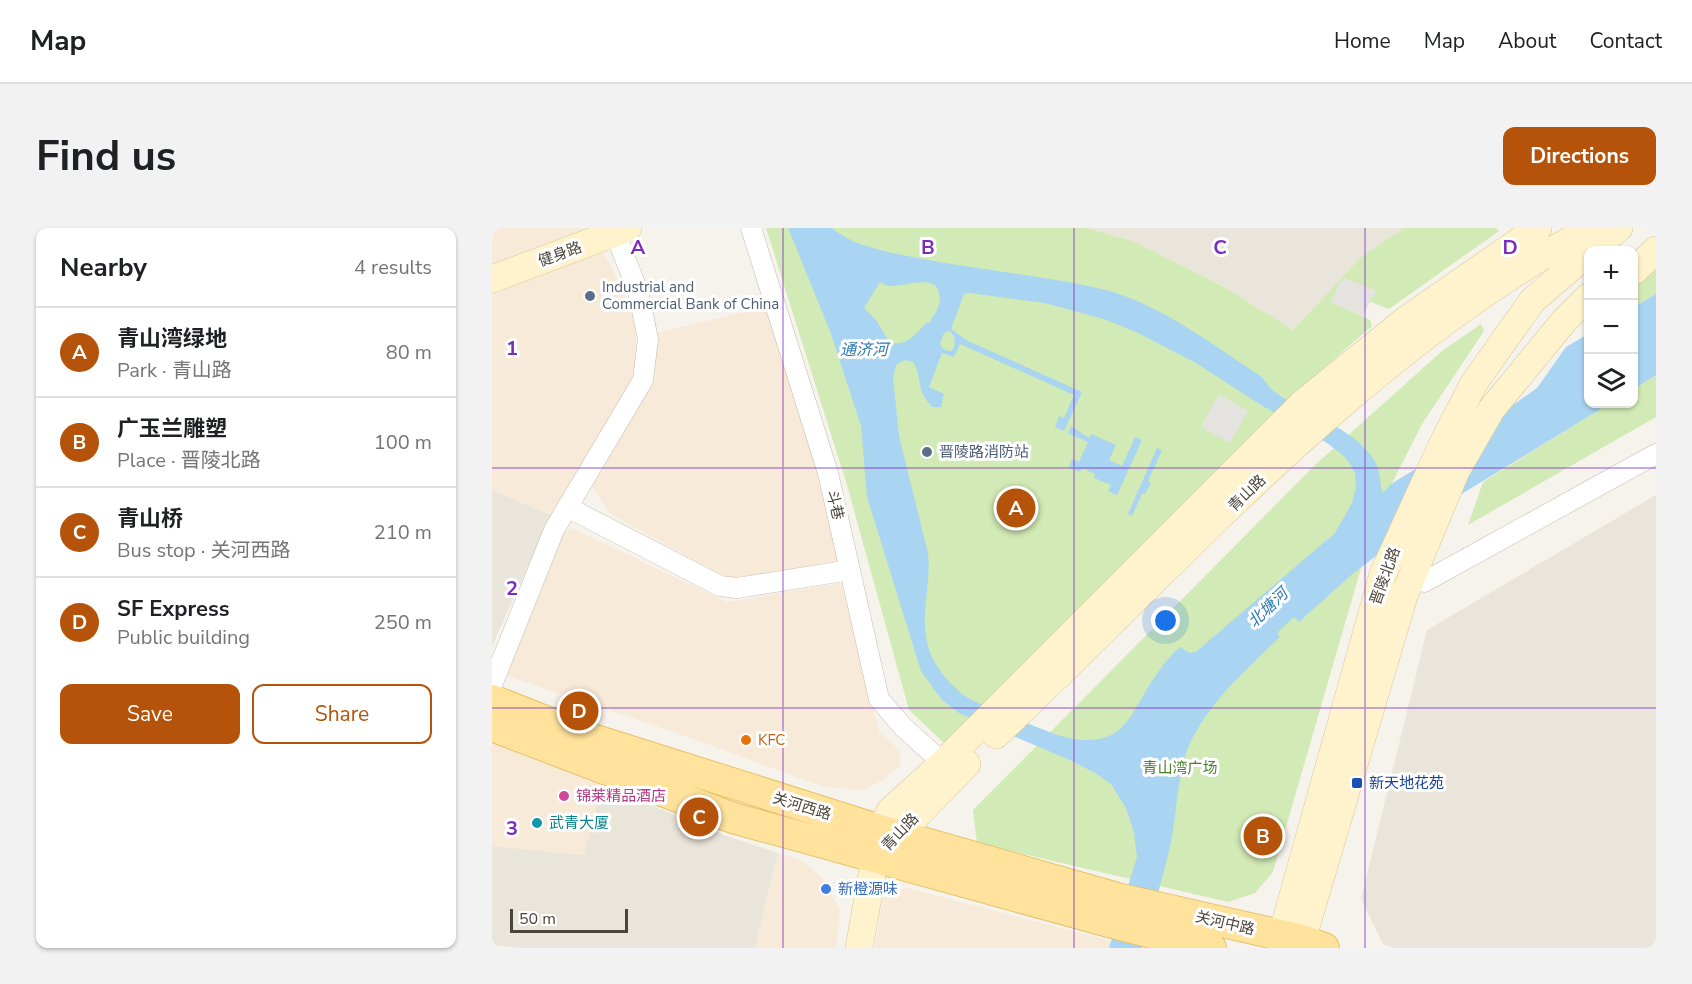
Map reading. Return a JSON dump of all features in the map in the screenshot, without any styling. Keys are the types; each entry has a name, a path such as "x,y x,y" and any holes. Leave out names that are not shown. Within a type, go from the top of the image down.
{"main road":[{"name":"青山路","path":"884,841 980,738 1407,319 1538,228"},
{"name":"青山路","path":"1314,411 1542,255 1592,228"},
{"path":"1597,246 1619,228"},
{"name":"健身路","path":"492,266 613,230"},
{"name":"健身路","path":"492,279 613,230"},
{"path":"1638,248 1656,232"},
{"path":"1638,267 1656,250"},
{"name":"晋陵北路","path":"1297,944 1363,639 1383,574 1444,441 1474,383 1532,301 1584,257"},
{"name":"晋陵北路","path":"1297,944 1333,838 1404,596 1442,520 1456,471 1491,410 1564,321 1585,300"},
{"path":"1333,838 1362,792 1442,520 1517,396 1584,316"},
{"name":"关河西路","path":"492,699 583,736 884,841 1113,910 1158,921"},
{"name":"关河西路","path":"492,726 733,818 884,841"},
{"name":"青山路","path":"884,841 890,811 943,763 980,738"},
{"path":"859,948 884,841"},
{"name":"关河中路","path":"1158,921 1297,944"},
{"name":"关河中路","path":"1158,921 1211,948"}],"street":[{"name":"斗巷","path":"752,228 828,473 879,699 903,728 943,763"},
{"path":"492,685 554,530 643,380 648,339 638,291 613,230"},
{"path":"1424,582 1656,454"},
{"path":"567,507 720,586 738,588 850,570"}],"shaded area":[{"path":"492,228 583,228 609,262 634,314 637,351 630,389 551,515 492,490"},
{"path":"1086,228 1404,228 1360,258 1293,330 1226,288 1133,241"},
{"path":"1345,278 1376,291 1363,316 1331,302 1339,284"},
{"path":"766,307 819,471 843,563 733,582 609,513 592,486 652,377 656,333"},
{"path":"1219,394 1248,411 1230,443 1201,427"},
{"path":"492,490 551,515 492,646"},
{"name":"新天地花苑","path":"1656,495 1656,948 1393,948 1383,944 1361,899 1427,630"},
{"path":"572,528 727,602 841,583 879,731 900,751 901,765 883,780 863,790 824,787 677,733 504,675 561,535"},
{"path":"492,741 602,785 584,855 492,846"},
{"path":"602,785 721,834 778,853 755,948 521,948 492,945 492,846 583,855"},
{"path":"778,853 804,862 824,880 840,911 836,948 755,948"},
{"path":"907,888 1111,941 1109,948 875,948 883,899 891,891"}],"green space":[{"path":"766,228 1086,228 1133,241 1226,288 1293,330 1360,258 1404,228 1496,228 1499,231 1389,309 1370,302 1375,291 1332,302 1370,320 1372,326 1287,400 944,743 909,710 847,485"},
{"path":"1656,265 1656,294 1638,305 1638,281"},
{"name":"青山湾广场","path":"1481,324 1484,331 1422,424 1377,513 1273,872 1255,893 1228,902 977,843 973,810 1315,465 1442,351"},
{"path":"1656,375 1656,417 1468,525 1483,482 1603,408 1638,408 1638,386"}],"water":[{"path":"788,228 832,228 851,240 884,251 1079,284 1123,295 1144,304 1185,326 1262,377 1273,391 1282,397 1349,435 1374,460 1384,492 1391,484 1468,437 1537,388 1566,347 1584,336 1584,408 1602,408 1437,509 1350,576 1299,622 1294,617 1277,633 1280,637 1232,684 1201,722 1188,749 1181,773 1169,850 1142,948 1109,948 1137,857 1134,832 1126,808 1111,784 1070,760 959,713 941,699 921,671 867,497 861,426 830,331","holes":["880,282 886,285 925,282 937,287 939,293 939,306 929,323 927,322 915,335 901,343 890,343 876,320 864,308","964,294 1045,303 1104,319 1138,333 1196,363 1261,405 1327,443 1344,456 1355,474 1356,488 1352,503 1335,533 1197,651 1190,653 1180,647 1160,669 1126,723 1118,731 1104,738 1088,740 1066,737 971,700 958,691 944,676 928,648 925,621 928,553 899,436 893,378 896,365 905,360 913,362 923,395 933,407 941,407 944,394 929,387 942,353 954,357 960,344 1074,395 1064,418 1059,416 1055,427 1064,431 1082,392 968,341 951,329","949,331 955,343 952,351 945,350 940,344 944,333"]},
{"path":"1656,294 1656,375 1638,386 1638,354 1638,305"},
{"path":"1071,426 1089,438 1091,434 1116,445 1109,460 1122,466 1135,437 1142,440 1117,495 1108,491 1111,485 1094,478 1095,474 1082,468 1080,472 1069,467 1072,459 1079,462 1088,442 1068,433"},
{"path":"1157,448 1162,450 1148,481 1151,483 1145,494 1142,494 1132,516 1128,514"}],"place":[{"name":"Industrial and Commercial Bank of China","path":"590,296"},
{"name":"晋陵路消防站","path":"927,452"},
{"name":"青山湾绿地","path":"1016,508"},
{"name":"SF Express","path":"579,711"},
{"name":"KFC","path":"746,740"},
{"name":"新天地花苑","path":"1357,783"},
{"name":"锦莱精品酒店","path":"564,796"},
{"name":"青山桥","path":"699,817"},
{"name":"武青大厦","path":"537,823"},
{"name":"广玉兰雕塑","path":"1263,836"},
{"name":"新橙源味","path":"826,889"}],"water label":[{"name":"通济河","path":"864,350"},
{"name":"北塘河","path":"1268,608"}]}
